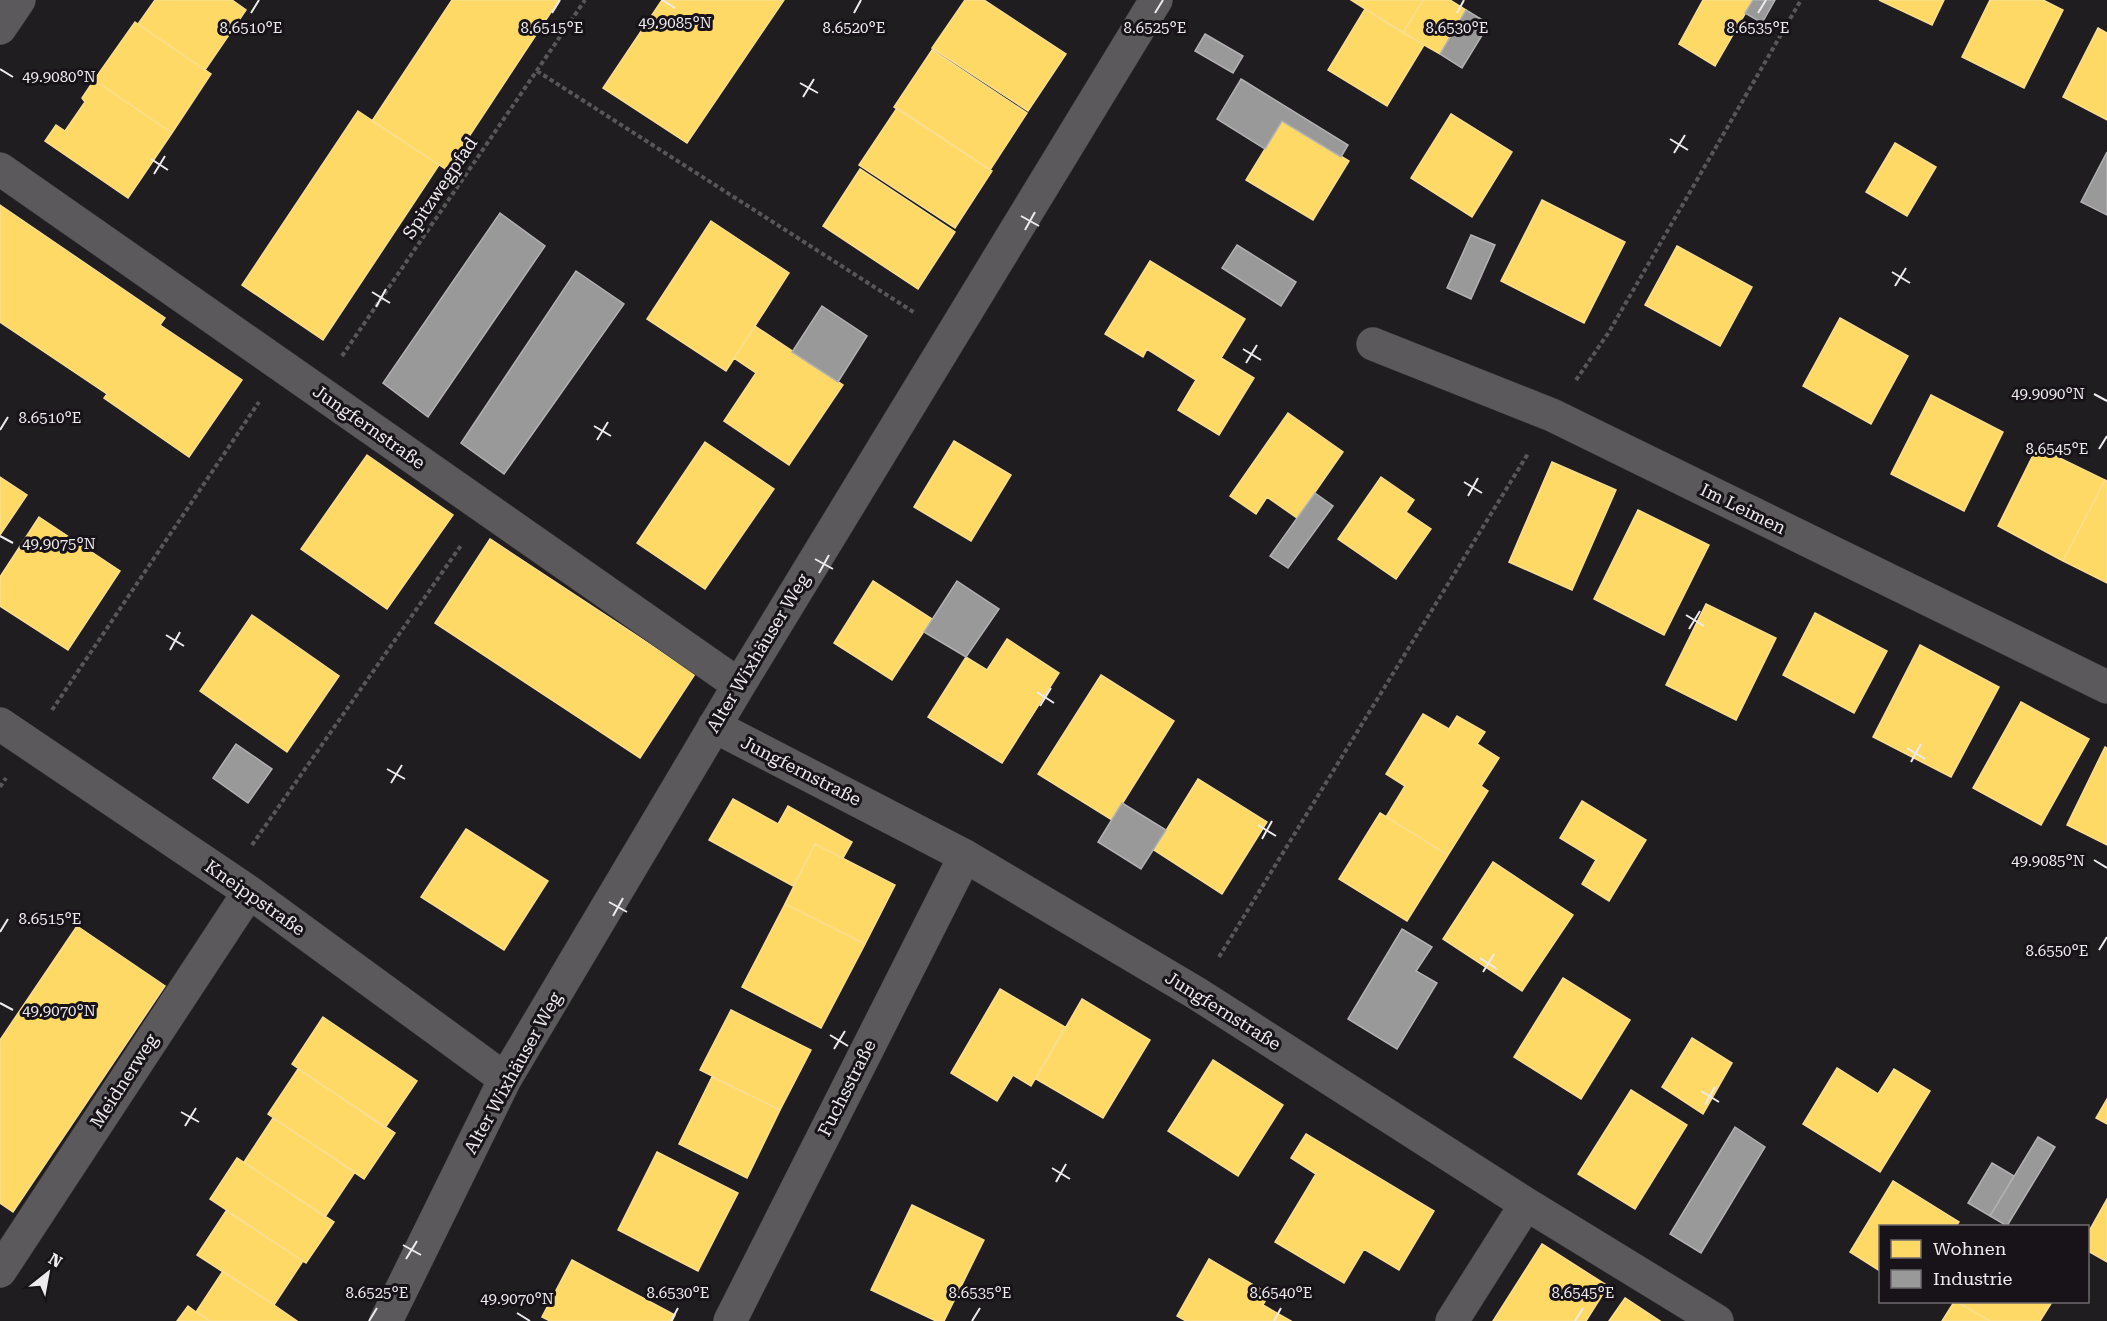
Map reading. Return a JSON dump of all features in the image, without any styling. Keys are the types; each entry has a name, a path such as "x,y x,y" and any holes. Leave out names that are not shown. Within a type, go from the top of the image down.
{"street":[{"path":"0,28 19,0"},
{"name":"Alter Wixhäuser Weg","path":"386,1321 505,1079 714,726 1156,0"},
{"name":"Jungfernstraße","path":"0,169 739,685"},
{"name":"Im Leimen","path":"1373,344 1552,415 2107,687"},
{"name":"Kneippstraße","path":"0,724 238,886 505,1079"},
{"name":"Jungfernstraße","path":"714,726 965,856 1196,993 1526,1204 1717,1321"},
{"name":"Fuchsstraße","path":"730,1321 965,856"},
{"name":"Meidnerweg","path":"0,1270 238,886"},
{"path":"1452,1321 1526,1204"}],"path":[{"name":"Spitzwegpfad","path":"318,391 585,0"},
{"path":"1196,993 1552,415 1609,332 1801,0"},
{"path":"537,71 951,336"},
{"path":"29,744 282,367"},
{"path":"238,886 486,509"}],"building: Wohnen":[{"path":"155,0 232,0 246,10 205,70 138,24"},
{"path":"452,0 559,0 447,170 372,121"},
{"path":"662,0 784,0 687,143 603,88"},
{"path":"965,0 984,0 1066,54 1028,111 932,48"},
{"path":"1351,0 1423,0 1403,33"},
{"path":"1423,0 1450,0 1466,10 1440,54 1403,33"},
{"path":"1703,0 1753,0 1715,66 1679,44"},
{"path":"1879,0 1944,0 1932,25"},
{"path":"1990,0 2043,0 2063,10 2024,88 1962,57"},
{"path":"1365,9 1424,45 1387,106 1328,70"},
{"path":"135,22 211,74 172,133 94,80"},
{"path":"2098,28 2107,33 2107,120 2063,97"},
{"path":"932,50 1027,113 990,170 894,107"},
{"path":"94,80 172,133 128,198 45,141 56,125 65,131 85,102 82,98"},
{"path":"897,108 992,171 955,228 859,165"},
{"path":"358,111 439,165 323,340 242,285"},
{"path":"1451,114 1512,152 1472,217 1411,178"},
{"path":"1282,121 1349,161 1313,220 1246,180"},
{"path":"1895,143 1936,167 1907,216 1866,192"},
{"path":"860,169 955,232 918,289 823,226"},
{"path":"1542,200 1625,242 1584,323 1501,281"},
{"path":"0,205 165,318 160,325 242,380 189,457 104,398 107,394 0,322"},
{"path":"711,221 789,273 726,371 647,319"},
{"path":"1677,246 1752,287 1720,346 1645,305"},
{"path":"1150,261 1245,319 1221,358 1254,378 1219,435 1178,410 1196,380 1147,349 1143,357 1105,334"},
{"path":"1840,318 1908,356 1871,424 1803,386"},
{"path":"755,326 843,385 789,465 724,421 756,373 734,358"},
{"path":"1931,395 2003,432 1964,511 1891,474"},
{"path":"1288,413 1343,452 1297,518 1267,497 1256,514 1230,496"},
{"path":"954,441 1011,475 971,541 914,507"},
{"path":"705,442 774,489 705,589 637,543"},
{"path":"2037,447 2105,480 2063,561 1998,526"},
{"path":"367,455 453,515 387,609 301,549"},
{"path":"1552,462 1616,490 1572,590 1509,562"},
{"path":"0,477 27,495 0,535"},
{"path":"1381,477 1414,500 1406,512 1431,529 1396,579 1338,539"},
{"path":"2105,480 2107,481 2107,583 2063,561"},
{"path":"1638,510 1709,545 1664,635 1594,599"},
{"path":"39,517 120,571 68,650 0,606 0,577"},
{"path":"490,539 695,674 640,758 435,623"},
{"path":"873,581 932,619 892,680 834,643"},
{"path":"1706,604 1776,638 1736,720 1666,685"},
{"path":"1815,613 1887,651 1854,713 1783,675"},
{"path":"252,615 339,676 287,752 200,691"},
{"path":"1007,639 1059,673 1002,763 928,717 966,657 987,670"},
{"path":"1920,645 1999,687 1951,777 1873,737"},
{"path":"1101,675 1174,721 1112,820 1038,774"},
{"path":"2021,702 2089,739 2041,825 1973,788"},
{"path":"1423,714 1449,729 1457,716 1485,732 1477,744 1499,758 1481,786 1488,791 1448,855 1386,817 1405,786 1386,774"},
{"path":"2105,747 2107,748 2107,845 2067,825"},
{"path":"1198,779 1267,822 1222,894 1154,850"},
{"path":"733,799 778,824 788,806 852,842 843,858 815,844 793,886 709,840"},
{"path":"1582,801 1646,840 1609,901 1582,884 1596,860 1560,838"},
{"path":"1380,813 1448,855 1407,921 1339,879"},
{"path":"466,829 548,881 504,950 421,897"},
{"path":"815,844 895,885 865,944 785,904"},
{"path":"1493,862 1573,915 1522,991 1443,939"},
{"path":"785,904 865,944 821,1028 742,987"},
{"path":"77,926 165,986 13,1212 0,1203 0,1040"},
{"path":"1563,978 1630,1020 1581,1099 1514,1057"},
{"path":"1000,989 1065,1027 1031,1086 1013,1075 997,1101 951,1073"},
{"path":"1082,999 1150,1040 1103,1118 1036,1079"},
{"path":"731,1010 811,1050 780,1110 700,1070"},
{"path":"323,1017 417,1081 385,1128 292,1064"},
{"path":"1692,1038 1732,1063 1703,1114 1662,1087"},
{"path":"1213,1060 1283,1105 1238,1176 1168,1131"},
{"path":"1837,1068 1878,1094 1894,1069 1930,1091 1880,1172 1803,1124"},
{"path":"298,1069 395,1133 364,1179 268,1114"},
{"path":"712,1077 780,1110 747,1178 679,1144"},
{"path":"1631,1090 1687,1125 1635,1209 1578,1174"},
{"path":"2107,1099 2107,1124 2096,1118"},
{"path":"273,1118 355,1172 325,1217 244,1162"},
{"path":"1306,1134 1434,1211 1399,1270 1364,1249 1344,1283 1275,1242 1316,1174 1291,1158"},
{"path":"657,1152 738,1193 698,1271 618,1230"},
{"path":"237,1158 334,1222 306,1263 210,1199"},
{"path":"1893,1181 1959,1222 1957,1225 1879,1225 1879,1270 1850,1252"},
{"path":"2107,1199 2107,1262 2089,1252 2089,1231"},
{"path":"912,1205 984,1240 944,1321 936,1321 871,1290"},
{"path":"226,1211 303,1261 274,1305 197,1255"},
{"path":"1542,1244 1608,1286 1586,1321 1493,1321"},
{"path":"1209,1259 1269,1294 1263,1305 1291,1321 1186,1321 1177,1316"},
{"path":"572,1260 675,1315 672,1321 550,1321 542,1317"},
{"path":"223,1271 297,1321 210,1321 196,1312"},
{"path":"1625,1298 1660,1321 1609,1321"},
{"path":"1953,1303 1959,1303 1990,1321 1942,1321"},
{"path":"1959,1303 2051,1303 2040,1321 1990,1321"},
{"path":"188,1306 196,1312 210,1321 177,1321"}],"building: Industrie":[{"path":"1753,0 1775,0 1762,23 1745,13"},
{"path":"1466,10 1489,24 1462,68 1440,54"},
{"path":"1205,34 1243,56 1233,73 1195,51"},
{"path":"1241,79 1348,145 1341,157 1282,121 1265,149 1217,119"},
{"path":"2107,152 2107,215 2081,202"},
{"path":"500,213 545,246 428,417 383,383"},
{"path":"1471,235 1495,245 1471,299 1447,288"},
{"path":"1237,245 1296,282 1281,306 1222,268"},
{"path":"576,271 624,304 504,474 461,443"},
{"path":"822,306 867,336 838,382 792,352"},
{"path":"1315,493 1333,506 1288,568 1270,556"},
{"path":"957,581 999,609 966,657 924,632"},
{"path":"236,744 272,769 248,803 213,778"},
{"path":"1122,803 1166,830 1141,869 1098,842"},
{"path":"1402,929 1432,947 1416,971 1437,983 1397,1049 1348,1019"},
{"path":"1735,1127 1765,1147 1701,1253 1670,1234"},
{"path":"2038,1137 2055,1147 2008,1225 1990,1216"},
{"path":"1992,1163 2014,1176 1990,1216 1968,1203"}]}
